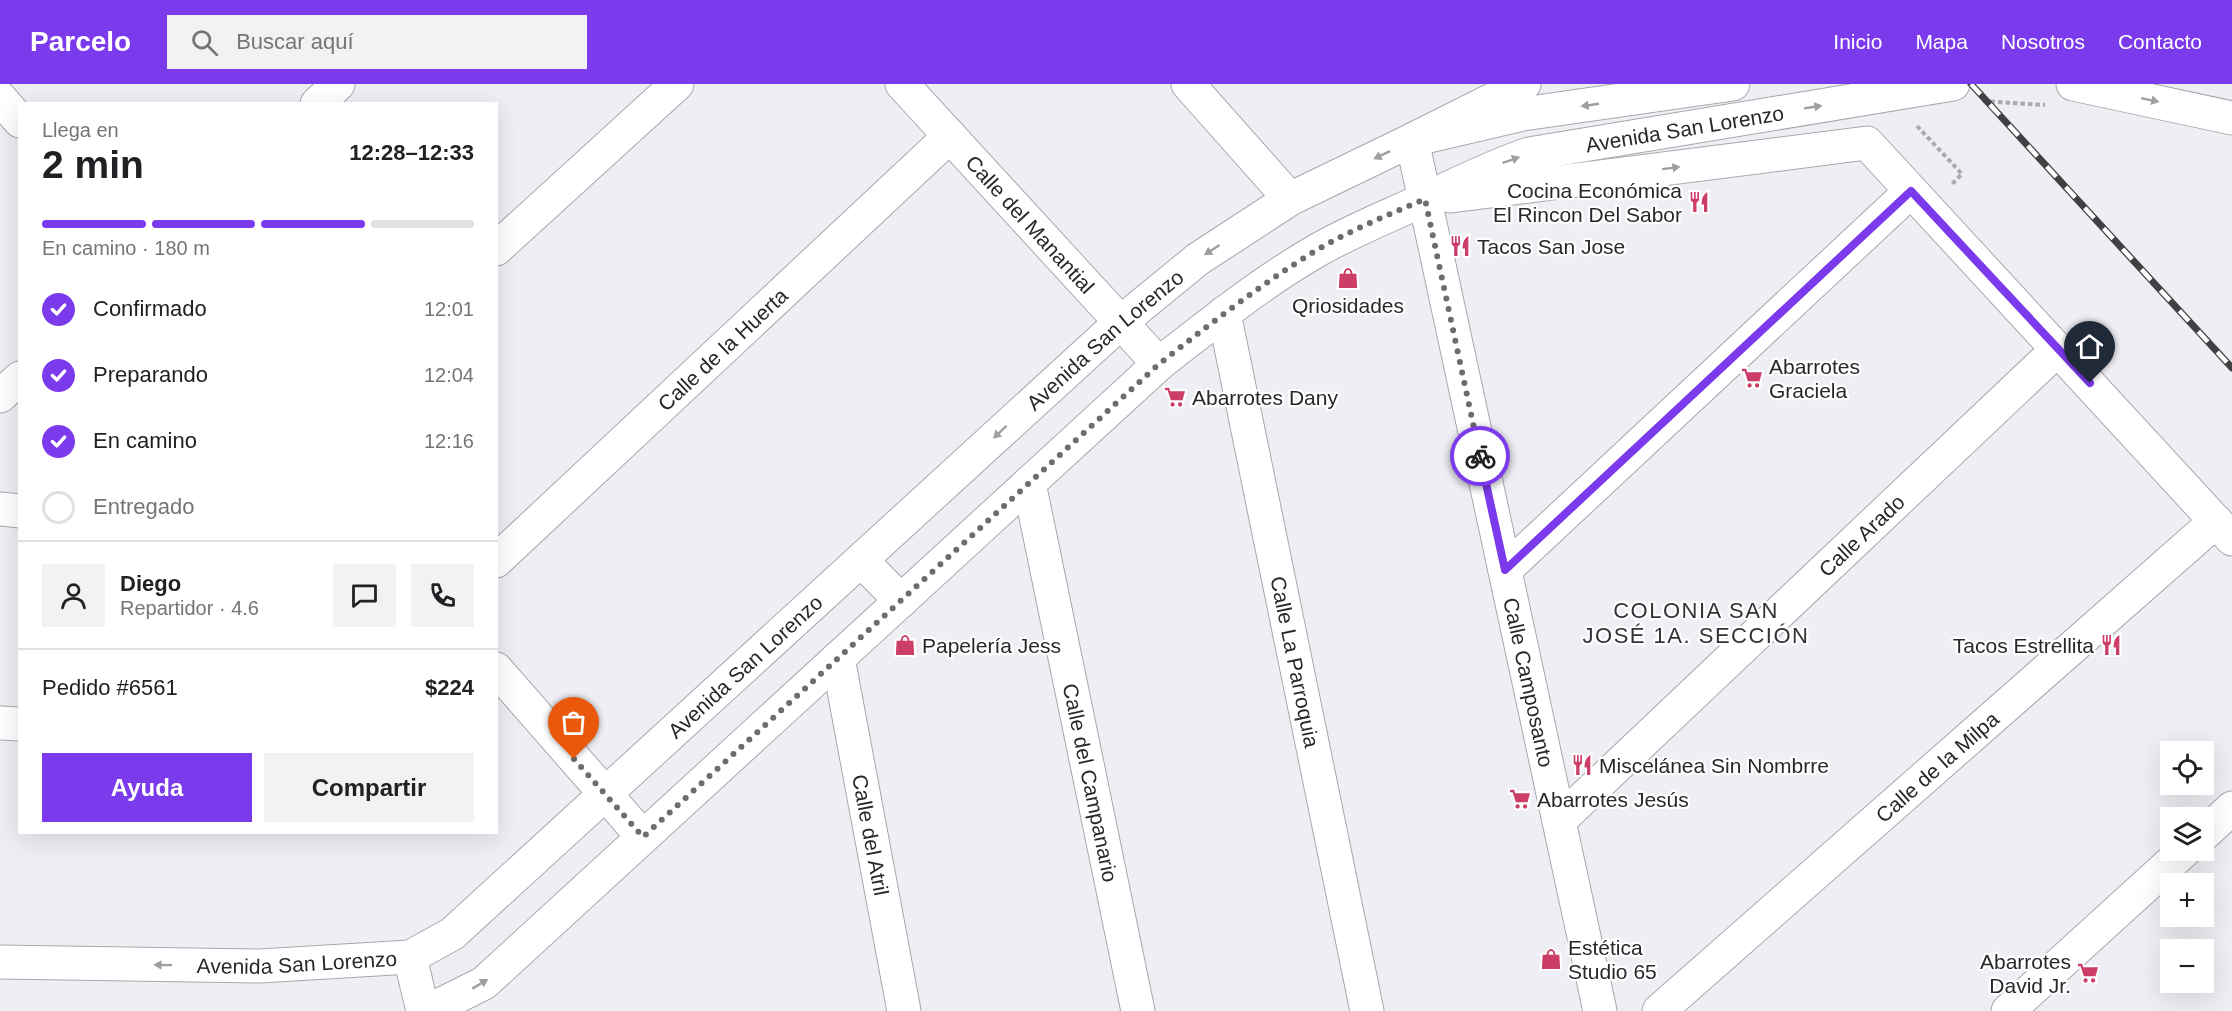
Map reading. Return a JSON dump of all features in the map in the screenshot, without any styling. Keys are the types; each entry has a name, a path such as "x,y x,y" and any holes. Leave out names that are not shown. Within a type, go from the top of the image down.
{"street":[{"path":"319,102 338,84"},
{"path":"498,247 677,84"},
{"name":"Calle del Manantial","path":"902,84 1159,364"},
{"path":"1188,84 1290,199"},
{"name":"Avenida San Lorenzo","path":"0,962 260,966 410,957 452,934 1121,322 1198,259 1290,199 1412,140 1520,92 1648,97 1733,84"},
{"name":"Avenida San Lorenzo","path":"426,1011 484,983 1159,364 1224,313 1317,250 1371,222 1486,170 1529,154 1953,84"},
{"path":"2073,84 2232,118"},
{"path":"0,98 18,119"},
{"name":"Calle de la Huerta","path":"498,559 950,136"},
{"name":"Calle Camposanto","path":"1412,140 1600,1011"},
{"name":"Avenida San Lorenzo","path":"1425,199 1867,143 1911,191"},
{"path":"1505,570 1911,191 2224,530"},
{"name":"Calle La Parroquia","path":"1224,313 1367,1011"},
{"name":"Calle Arado","path":"1559,821 2058,349"},
{"path":"0,396 18,380"},
{"name":"Calle del Campanario","path":"1029,483 1138,1011"},
{"path":"0,509 18,511"},
{"name":"Calle de la Milpa","path":"1659,1011 2224,530"},
{"path":"861,560 901,600"},
{"name":"Calle del Atril","path":"838,658 904,1011"},
{"path":"498,671 643,837"},
{"path":"0,723 18,724"},
{"path":"2214,825 2232,808"},
{"path":"2008,1011 2173,861"},
{"path":"410,957 426,1011"}],"railway":[{"path":"1971,84 2232,368"}],"way so far":[{"path":"574,759 643,837 1159,364 1224,313 1317,250 1371,222 1425,199 1480,456"}],"place":[{"name":"Cocina Económica El Rincon Del Sabor","path":"1699,202"},
{"name":"Tacos San Jose","path":"1460,246"},
{"name":"Qriosidades","path":"1348,278"},
{"name":"Abarrotes Graciela","path":"1752,378"},
{"name":"Abarrotes Dany","path":"1175,397"},
{"name":"Papelería Jess","path":"905,645"},
{"name":"Tacos Estrellita","path":"2111,645"},
{"name":"Miscelánea Sin Nombrre","path":"1582,765"},
{"name":"Abarrotes Jesús","path":"1520,799"},
{"name":"Estética Studio 65","path":"1551,959"},
{"name":"Abarrotes David Jr.","path":"2088,973"}],"district":[{"name":"COLONIA SAN JOSÉ 1A. SECCIÓN","path":"1696,622"}],"route":[{"path":"1480,456 1505,570 1911,191 2090,383"}]}
